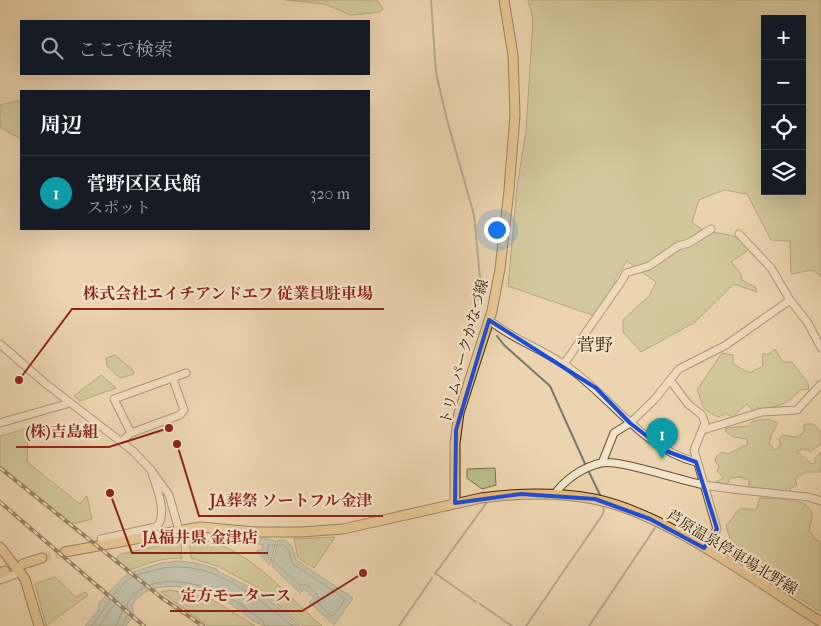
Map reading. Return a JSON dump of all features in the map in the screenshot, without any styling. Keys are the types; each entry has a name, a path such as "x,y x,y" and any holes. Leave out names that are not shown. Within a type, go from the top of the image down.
{"main road":[{"name":"トリムパークかなづ線","path":"455,503 455,443 459,414 489,320 501,260 515,115 513,54 504,0"},
{"name":"芦原温泉停車場北野線","path":"65,552 200,527 255,532 324,531 352,527 455,503 504,495 554,495 595,499 650,519 704,548 821,622"},
{"path":"0,547 22,568 33,599 39,626"},
{"path":"22,568 42,558"}],"street":[{"path":"564,364 626,272 650,266 678,246 689,243 711,229"},
{"path":"739,234 771,268 790,300 808,323 821,348"},
{"path":"602,463 614,432 630,423 679,369 726,345 790,300"},
{"path":"489,320 505,333 564,364 596,388 630,423 666,451 696,462"},
{"path":"0,344 70,403 121,442 151,470 169,495 179,530"},
{"path":"131,433 114,399 186,373"},
{"path":"121,442 131,433 180,415 184,410 173,379"},
{"path":"670,380 688,404 702,415 705,422 704,430 694,450 696,462 706,485 717,529 704,548"},
{"path":"704,430 762,412 798,410 821,384"},
{"path":"0,423 70,403"},
{"path":"554,495 561,485 576,474 602,463 634,467 706,485 808,497 821,501"},
{"path":"101,539 156,527 160,524 162,519 159,496 151,470"},
{"path":"0,580 22,568"}],"highlighted area":[{"path":"489,320 596,388 630,423 666,451 696,462 717,529 704,548 650,519 595,499 521,494 455,503 456,430"}],"green space":[{"path":"286,0 377,0 383,9 380,12 351,15 324,4"},
{"path":"528,0 821,0 821,277 813,270 791,274 790,241 771,240 747,194 724,190 699,200 692,222 703,230 734,236 751,248 731,262 741,274 742,280 755,287 757,292 734,284 695,322 641,352 623,332 623,320 649,296 656,282 627,261 615,279 609,307 595,316 508,286 517,187 526,131 533,19"},
{"path":"20,100 20,138 0,127 0,105"},
{"path":"775,349 783,362 792,362 808,383 809,389 800,390 787,402 771,408 760,410 758,407 753,411 747,404 733,417 725,413 719,417 705,409 697,390 722,353 733,355 733,364 749,373 763,366 762,354 769,354"},
{"path":"115,355 133,370 134,374 120,378 107,366 106,358"},
{"path":"101,375 116,388 80,401 74,396"},
{"path":"768,419 778,423 772,433 769,444 775,450 781,445 779,440 782,435 797,437 804,432 804,424 814,424 821,432 821,444 811,451 802,449 797,452 812,464 816,463 814,459 821,452 821,472 805,472 795,479 797,485 791,488 789,493 749,488 749,480 740,477 730,478 728,483 724,485 716,482 724,478 717,471 719,466 715,461 716,457 722,452 728,454 748,444 747,439 734,437 726,432 726,428 749,426 753,421"},
{"path":"28,428 27,462 80,504 87,496 92,519 72,524 0,465 0,436"},
{"path":"495,468 496,485 482,489 467,478 467,469"},
{"path":"760,498 791,500 805,504 810,509 812,520 809,530 816,540 821,542 821,612 752,569 751,559 730,538 726,526 740,508 756,510"},
{"path":"335,537 314,568 298,558 294,539"},
{"path":"189,539 208,541 227,548 244,558 261,570 322,626 303,626 258,588 217,566 191,558"},
{"path":"181,541 182,559 163,560 130,570 116,558 121,554"},
{"path":"55,577 76,597 85,592 88,595 46,626 35,584"},
{"path":"170,590 210,598 255,626 208,626 161,592"}],"water":[{"path":"262,538 276,541 270,565 257,552 257,550 262,550 263,545 258,544"},
{"path":"278,540 285,540 292,547 296,560 353,598 334,625 309,602 314,598 304,589 300,593 272,566"},
{"path":"179,561 196,563 217,569 217,571 261,593 300,626 262,625 227,602 204,592 176,587 163,587 151,589 140,595 132,605 134,615 126,626 85,626 99,609 99,603 127,574 161,563"}],"waterway":[{"path":"431,0 436,73 447,120 474,215 480,278 479,300"},
{"path":"497,336 504,345 550,386 586,466"},
{"path":"588,470 601,497"},
{"path":"435,574 487,502"},
{"path":"526,626 603,514 604,506"},
{"path":"589,626 655,528"},
{"path":"435,573 476,602"},
{"path":"399,626 432,578"},
{"path":"480,604 512,626"}],"tunnel":[{"path":"42,558 65,552"}],"railway":[{"path":"0,468 162,598 203,626"},
{"path":"0,502 144,626"}],"place":[{"name":"株式会社エイチアンドエフ 従業員駐車場","path":"19,380"},
{"name":"(株)吉島組","path":"169,428"},
{"name":"JA葬祭 ソートフル金津","path":"177,444"},
{"name":"菅野区区民館","path":"662,459"},
{"name":"JA福井県 金津店","path":"110,493"},
{"name":"定方モータース","path":"363,573"}],"district":[{"name":"菅野","path":"595,345"}]}
